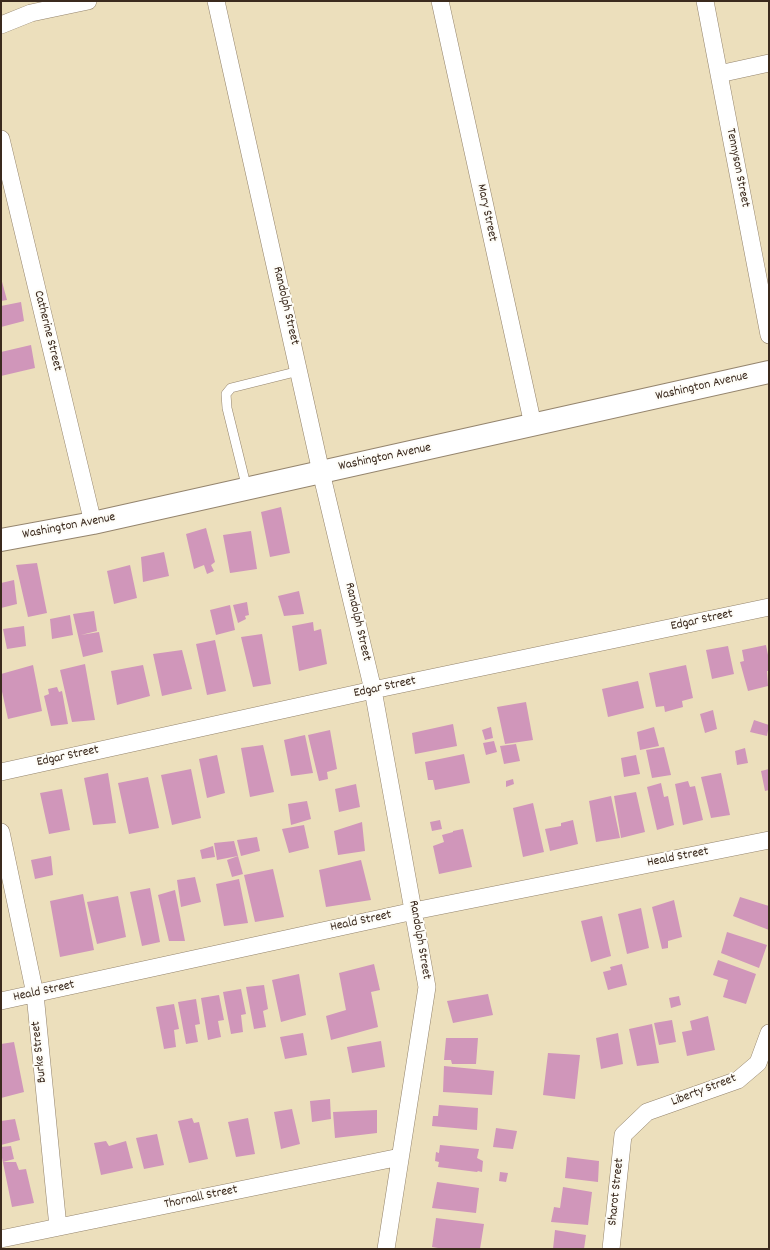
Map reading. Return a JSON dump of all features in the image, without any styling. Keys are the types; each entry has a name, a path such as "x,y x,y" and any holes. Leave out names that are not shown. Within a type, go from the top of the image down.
{"street":[{"path":"1,25 31,13 88,1"},
{"name":"Randolph Street","path":"216,1 321,472 372,690 427,987 386,1249"},
{"name":"Mary Street","path":"440,1 533,425"},
{"name":"Tennyson Street","path":"705,1 769,335"},
{"path":"720,74 769,63"},
{"name":"Catherine Street","path":"1,139 93,523"},
{"name":"Washington Avenue","path":"1,540 93,523 769,372"},
{"name":"Edgar Street","path":"1,772 372,690 769,607"},
{"name":"Burke Street","path":"1,832 35,994 58,1227"},
{"name":"Heald Street","path":"1,1001 414,911 769,840"},
{"name":"Liberty Street","path":"623,1135 647,1112 738,1080 758,1063 769,1033"},
{"name":"Sharot Street","path":"611,1249 623,1135"},
{"name":"Thornall Street","path":"1,1239 400,1157"}],"lane":[{"path":"247,489 227,408 226,394 231,388 299,371"}],"building":[{"path":"1,278 7,300 1,301"},
{"path":"21,302 24,321 1,327 1,306"},
{"path":"31,345 35,368 1,376 1,352"},
{"path":"281,507 290,553 270,557 261,512"},
{"path":"206,528 215,562 211,565 214,571 207,574 204,565 194,569 186,534"},
{"path":"251,531 257,569 230,573 223,535"},
{"path":"164,552 169,576 143,582 141,557"},
{"path":"37,563 47,613 28,617 16,565"},
{"path":"130,565 137,598 114,604 107,571"},
{"path":"14,580 17,604 1,608 1,583"},
{"path":"299,591 304,614 284,616 278,596"},
{"path":"247,602 249,615 245,616 246,619 238,623 233,605"},
{"path":"230,605 235,630 216,635 210,610"},
{"path":"94,611 97,631 81,635 99,632 103,652 83,657 73,614"},
{"path":"70,615 73,635 52,639 50,619"},
{"path":"313,622 314,631 321,629 327,664 299,671 292,626"},
{"path":"24,626 26,646 7,649 3,629"},
{"path":"262,634 271,684 253,687 241,637"},
{"path":"215,640 226,691 207,695 196,644"},
{"path":"766,645 769,660 769,671 767,671 768,686 748,691 740,662 744,661 742,650"},
{"path":"728,646 734,674 712,679 706,650"},
{"path":"182,650 192,689 162,696 153,654"},
{"path":"85,664 95,720 72,722 60,670"},
{"path":"33,665 42,711 8,719 1,687 1,674"},
{"path":"143,665 150,696 117,705 111,671"},
{"path":"686,665 693,698 682,701 683,707 665,712 664,706 656,707 649,673"},
{"path":"638,681 644,708 608,717 602,689"},
{"path":"57,687 59,692 62,691 68,724 51,726 44,696 49,694 48,689"},
{"path":"526,702 533,740 505,744 497,707"},
{"path":"713,710 717,729 705,733 700,714"},
{"path":"754,720 769,725 767,736 750,732"},
{"path":"453,724 457,746 415,754 412,733"},
{"path":"491,727 493,738 485,740 482,730"},
{"path":"654,727 659,746 640,750 637,732"},
{"path":"330,730 337,769 327,772 328,779 319,781 308,735"},
{"path":"305,735 313,773 291,776 284,740"},
{"path":"494,741 497,752 486,755 483,743"},
{"path":"516,744 520,761 504,764 500,746"},
{"path":"263,745 274,792 250,797 241,748"},
{"path":"664,747 671,775 652,778 646,750"},
{"path":"745,748 748,763 737,765 735,751"},
{"path":"464,754 470,783 435,790 433,780 428,780 425,762"},
{"path":"217,755 225,793 207,798 199,759"},
{"path":"636,755 640,774 624,777 621,758"},
{"path":"191,769 201,818 172,825 161,775"},
{"path":"769,769 769,790 765,791 761,771"},
{"path":"108,773 116,823 93,825 84,778"},
{"path":"721,773 730,815 711,818 701,777"},
{"path":"148,777 159,828 129,834 118,783"},
{"path":"513,779 514,784 506,787 506,781"},
{"path":"688,781 690,787 695,786 703,820 683,825 675,784"},
{"path":"661,783 664,797 668,796 674,825 657,830 647,787"},
{"path":"356,784 360,807 339,812 335,789"},
{"path":"62,789 70,830 49,834 40,793"},
{"path":"636,792 645,832 621,838 614,796"},
{"path":"611,796 620,838 596,842 589,801"},
{"path":"307,801 311,819 291,825 288,804"},
{"path":"533,803 544,852 523,857 513,808"},
{"path":"440,820 442,829 432,831 430,822"},
{"path":"573,820 578,844 550,851 545,829 561,826 561,823"},
{"path":"362,822 365,851 338,855 334,831"},
{"path":"304,825 309,848 289,853 282,829"},
{"path":"463,829 472,867 439,874 433,846 444,842 442,835"},
{"path":"257,837 260,851 241,856 237,840"},
{"path":"234,841 238,856 217,860 214,843"},
{"path":"213,846 215,857 202,859 200,850"},
{"path":"51,856 53,875 35,879 31,860"},
{"path":"238,856 243,874 232,877 227,860"},
{"path":"361,860 371,900 326,907 319,870"},
{"path":"273,869 284,917 255,922 244,875"},
{"path":"195,877 201,902 181,907 177,880"},
{"path":"239,879 248,923 224,926 216,884"},
{"path":"150,888 160,942 142,946 130,892"},
{"path":"175,890 185,941 169,941 158,895"},
{"path":"83,894 94,950 60,957 50,901"},
{"path":"118,896 126,937 97,944 87,902"},
{"path":"740,897 769,906 769,930 733,916"},
{"path":"674,900 682,937 668,941 668,948 662,949 652,907"},
{"path":"641,908 649,948 627,954 618,914"},
{"path":"602,916 611,956 591,962 581,921"},
{"path":"727,932 767,945 759,968 721,953"},
{"path":"718,960 756,974 746,1004 723,997 728,980 713,975"},
{"path":"374,964 380,990 371,992 378,1027 331,1040 326,1016 346,1010 339,973"},
{"path":"622,964 627,985 608,990 603,972 611,970 610,967"},
{"path":"299,974 306,1015 281,1022 272,980"},
{"path":"264,985 268,1009 263,1011 266,1027 254,1029 246,987"},
{"path":"241,989 246,1014 241,1015 243,1032 231,1034 223,992"},
{"path":"488,994 493,1015 453,1023 447,1001"},
{"path":"219,995 224,1020 218,1021 221,1037 208,1040 201,998"},
{"path":"679,996 681,1005 671,1008 669,998"},
{"path":"196,999 200,1024 195,1025 198,1042 186,1044 178,1002"},
{"path":"174,1004 179,1029 174,1030 176,1047 164,1049 156,1007"},
{"path":"708,1016 715,1050 687,1056 682,1032 692,1030 690,1021"},
{"path":"672,1020 676,1042 659,1045 654,1023"},
{"path":"652,1024 659,1063 637,1066 629,1029"},
{"path":"303,1033 307,1055 285,1059 280,1037"},
{"path":"618,1033 623,1064 601,1069 596,1038"},
{"path":"446,1038 478,1038 476,1064 452,1064 451,1060 444,1060"},
{"path":"381,1041 385,1067 352,1073 347,1047"},
{"path":"14,1042 24,1092 1,1098 1,1044"},
{"path":"548,1053 580,1055 575,1099 543,1095"},
{"path":"444,1066 494,1071 492,1095 443,1092"},
{"path":"330,1099 331,1119 312,1122 310,1101"},
{"path":"439,1105 478,1108 477,1130 432,1126 433,1116 438,1116"},
{"path":"292,1109 300,1144 281,1149 274,1112"},
{"path":"377,1110 377,1133 335,1138 333,1112"},
{"path":"192,1118 194,1123 199,1122 208,1159 189,1163 178,1121"},
{"path":"248,1118 255,1154 236,1157 228,1122"},
{"path":"15,1119 20,1140 1,1145 1,1121"},
{"path":"496,1128 517,1131 513,1149 493,1147"},
{"path":"157,1134 164,1165 144,1169 136,1138"},
{"path":"106,1141 109,1146 126,1141 133,1168 101,1175 94,1143"},
{"path":"440,1145 479,1149 477,1158 483,1161 482,1172 438,1167 439,1162 435,1161 436,1152 439,1153"},
{"path":"11,1146 14,1159 3,1162 16,1162 19,1170 26,1169 34,1203 12,1207 1,1153 1,1147"},
{"path":"567,1157 599,1161 598,1182 565,1178"},
{"path":"500,1172 508,1173 506,1182 499,1181"},
{"path":"437,1182 479,1188 476,1213 432,1208"},
{"path":"563,1187 592,1192 588,1225 551,1222 554,1207 560,1208"},
{"path":"436,1218 484,1224 480,1249 444,1249 432,1247"},
{"path":"555,1230 586,1235 584,1249 553,1249"}]}
